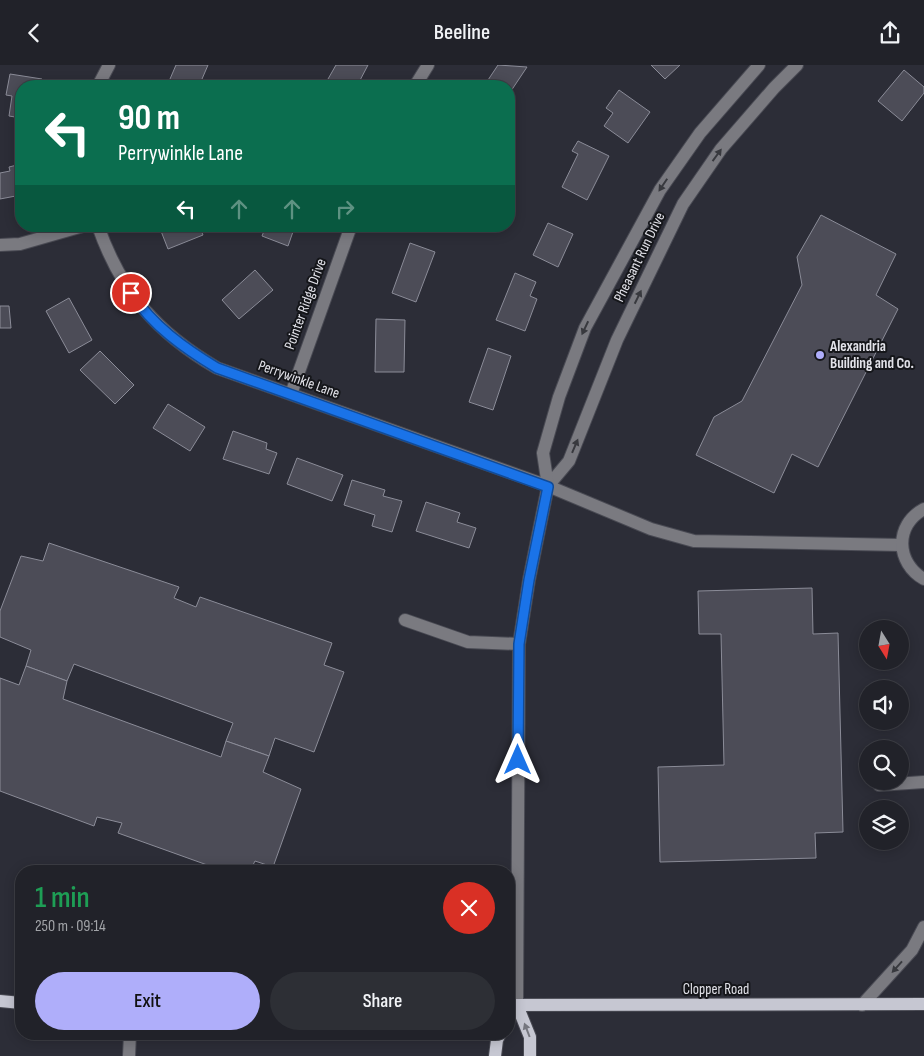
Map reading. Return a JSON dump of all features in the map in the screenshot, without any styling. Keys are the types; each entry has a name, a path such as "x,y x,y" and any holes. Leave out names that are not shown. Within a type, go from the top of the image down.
{"main road":[{"path":"0,1001 15,1002"},
{"name":"Clopper Road","path":"515,1005 924,1005"},
{"path":"515,1009 530,1037 530,1056"},
{"path":"495,1056 496,1040"}],"street":[{"path":"101,80 109,65"},
{"path":"419,80 428,65"},
{"name":"Pheasant Run Drive","path":"515,885 519,644 529,580 548,487 543,453 559,397 584,328 660,190 700,133 759,65"},
{"name":"Pheasant Run Drive","path":"548,487 569,461 617,340 682,204 721,149 774,88 797,65"},
{"path":"0,245 20,243 61,232"},
{"name":"Perrywinkle Lane","path":"100,232 108,254 140,307 188,351 217,368 548,487 651,529 694,541 901,545"},
{"name":"Pointer Ridge Drive","path":"291,394 349,232"},
{"path":"924,509 913,516 906,525 901,545 902,554 910,569 924,579"},
{"path":"405,620 468,642 519,644"},
{"path":"909,782 924,781"},
{"path":"862,1005 912,950 924,927"},
{"path":"129,1056 130,1040"}],"building":[{"path":"176,65 208,65 202,80 170,80"},
{"path":"336,65 368,65 360,80 327,80"},
{"path":"498,65 527,67 515,85 515,80 488,80"},
{"path":"651,65 680,65 665,79"},
{"path":"904,70 924,87 924,93 902,121 878,101"},
{"path":"10,74 42,79 15,80 15,117 9,116 12,96 6,95"},
{"path":"619,90 650,112 628,143 604,126 613,113 606,108"},
{"path":"578,141 609,156 587,200 562,187 578,154 572,151"},
{"path":"15,166 15,196 0,199 0,173 10,171 9,167"},
{"name":"Alexandria Building and Co.","path":"821,215 896,254 876,295 898,309 818,467 792,454 774,493 696,455 714,417 742,401 802,285 797,257"},
{"path":"548,223 573,234 558,267 533,255"},
{"path":"161,232 202,232 203,235 168,249"},
{"path":"264,232 293,232 288,246 262,236"},
{"path":"410,243 435,252 416,302 392,293"},
{"path":"255,270 273,290 239,319 222,300"},
{"path":"515,273 536,282 530,296 537,299 525,331 496,320"},
{"path":"69,298 92,340 69,353 46,311"},
{"path":"0,306 9,306 11,328 0,328"},
{"path":"376,319 405,320 404,372 375,372"},
{"path":"488,348 511,356 493,410 469,402"},
{"path":"100,351 134,385 115,404 80,370"},
{"path":"168,404 205,427 190,451 153,428"},
{"path":"233,431 267,443 266,449 277,453 269,474 223,459"},
{"path":"297,458 343,475 332,501 287,484"},
{"path":"352,480 385,490 383,496 402,501 392,532 372,526 375,515 344,505"},
{"path":"426,502 460,513 457,522 476,528 469,548 416,531"},
{"path":"49,543 179,587 174,598 196,607 200,597 332,643 324,665 344,672 314,752 275,738 269,756 226,741 233,723 74,664 67,681 26,666 31,650 0,637 0,611 21,556 43,561"},
{"path":"812,588 813,634 838,633 843,832 815,833 816,858 660,862 658,767 724,765 721,634 699,634 698,591"},
{"path":"26,666 67,681 63,699 221,757 226,741 269,756 263,772 301,789 274,865 255,861 253,865 207,865 118,833 122,823 97,817 94,826 0,791 0,678 19,685"}],"place":[{"name":"Alexandria Building and Co.","path":"820,355"}],"route":[{"path":"131,293 140,307 162,329 188,351 217,368 548,487 529,580 519,644 518,760"}]}
